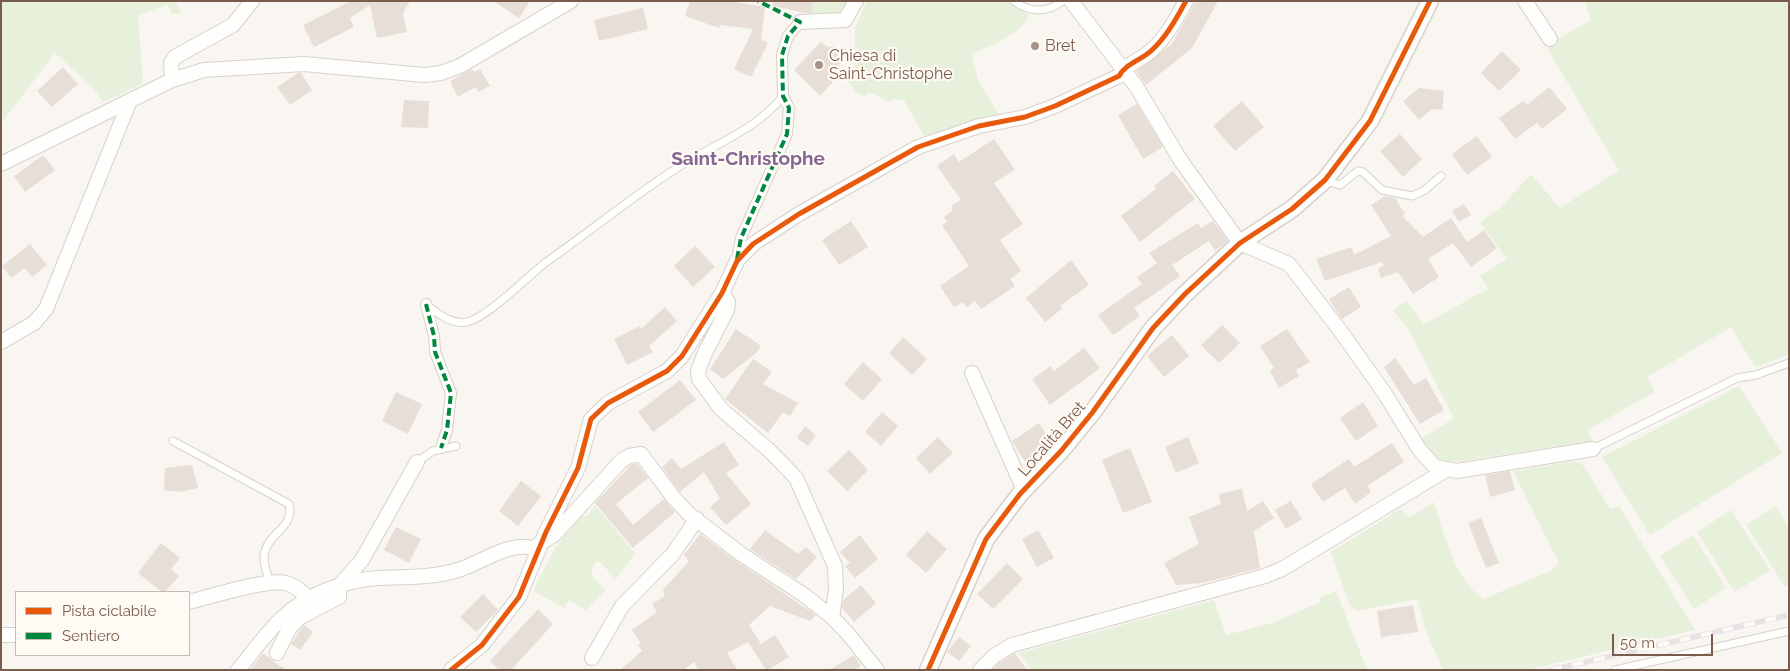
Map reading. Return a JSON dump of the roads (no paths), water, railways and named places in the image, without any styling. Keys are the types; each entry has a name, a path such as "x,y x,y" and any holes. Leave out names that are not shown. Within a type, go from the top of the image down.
{"street":[{"path":"172,80 171,63 175,57 233,25 252,1"},
{"path":"1,164 129,103 172,80 204,70 304,64 406,75 441,73 460,66 571,1"},
{"path":"451,670 482,645 519,597 560,503 578,468 592,419 608,403 667,371 682,356 722,293 737,261 741,238 787,134 789,108 783,96 782,55 784,44 800,22 845,20 856,1"},
{"path":"1071,1 1144,97 1181,161 1236,246 1289,264 1348,340 1427,460 1435,467 1457,471 1594,449"},
{"path":"737,261 753,244 799,214 918,147 979,126 1025,116 1055,106 1119,76 1123,69 1155,47 1165,37 1186,1"},
{"name":"Località Bret","path":"928,670 986,539 1024,490 1061,451 1092,413 1153,328 1184,294 1236,246 1292,209 1325,180 1370,121 1430,1"},
{"path":"1525,1 1550,39"},
{"path":"1,342 30,326 46,309 129,103"},
{"path":"722,293 728,302 726,310 704,354 698,371 699,379 721,409 770,451 796,478 835,566 836,590 832,617"},
{"path":"426,304 434,336 435,352 451,393 447,430 441,448"},
{"path":"972,373 1024,490"},
{"path":"238,670 282,617 309,599 338,586 377,578 424,578 458,570 510,549 525,546 533,548 543,543 556,534 621,461 635,454 641,454 673,497 697,519 740,554 804,595 832,617 877,670"},
{"path":"277,653 289,629 299,618 339,597 338,586 362,560 417,462"},
{"path":"980,670 994,656 1012,646 1264,576 1282,569 1446,470"},
{"path":"592,658 622,606 672,555 697,519"},
{"path":"190,602 270,583 286,583 302,592 309,599"},
{"path":"1,636 15,635"}],"lane":[{"path":"1014,1 1023,8 1035,11 1047,10 1064,1"},
{"path":"426,304 441,315 456,322 466,322 480,316 532,273 674,169 737,134 777,104 783,96"},
{"path":"1325,180 1340,185 1358,171 1363,172 1382,190 1412,196 1425,190 1441,176"},
{"path":"1594,449 1737,378 1756,375 1789,363"},
{"path":"173,441 289,504 291,512 288,522 268,545 265,553 264,561 270,583"},
{"path":"417,462 441,448 456,446"},
{"path":"1615,670 1789,631"}],"railway":[{"path":"1551,670 1789,615"}],"place":[{"name":"Bret","path":"1035,46"},
{"name":"Chiesa di Saint-Christophe","path":"819,65"}],"district":[{"name":"Saint-Christophe","path":"748,159"}]}
